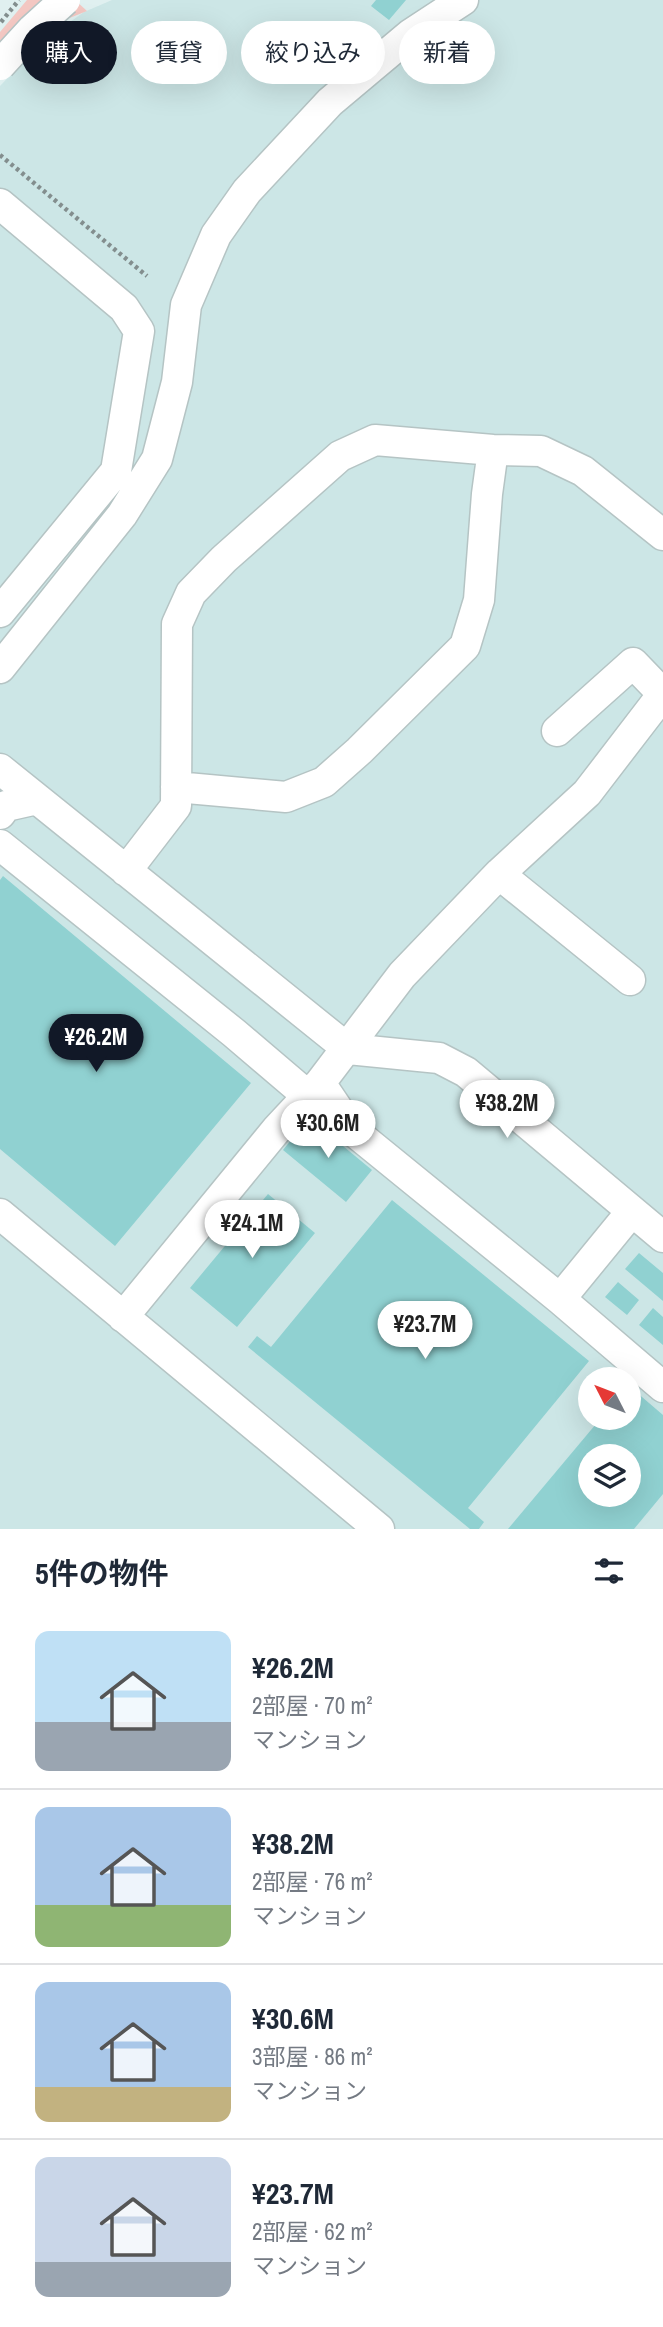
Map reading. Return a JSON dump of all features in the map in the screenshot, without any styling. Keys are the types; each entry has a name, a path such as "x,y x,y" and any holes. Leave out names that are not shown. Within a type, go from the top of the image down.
{"street":[{"path":"3,64 33,29 65,0"},
{"path":"0,668 122,515 157,459 177,382 186,305 216,235 247,191 330,102 411,34 463,0"},
{"path":"0,204 124,308 139,331 116,471 0,612"},
{"path":"125,871 176,806 177,624 191,593 224,559 340,456 375,440 493,450 541,451 583,471 663,535"},
{"path":"176,787 286,797 324,782 465,646 479,600 493,450"},
{"path":"123,1317 277,1129 348,1049 402,975 499,874 587,793 663,694 633,663 557,731"},
{"path":"0,769 348,1049 439,1058 466,1072 663,1237"},
{"path":"0,814 6,806 37,799"},
{"path":"0,845 234,1032 314,1090 351,1129 663,1387"},
{"path":"499,874 630,980"},
{"path":"560,1300 632,1211"},
{"path":"0,1214 379,1529"}],"path":[{"path":"0,23 19,0"},
{"path":"0,155 147,276"}],"shaded area":[{"path":"27,0 75,0 87,11 62,21 21,21 21,52 16,56 0,43 0,32"},
{"path":"112,0 663,0 663,1529 0,1529 0,86 21,64 21,84 117,84 117,21 71,21 84,12"}],"building":[{"path":"376,0 406,0 389,20 371,6"},
{"path":"3,876 251,1083 115,1246 0,1149 0,880"},
{"path":"309,1118 372,1170 346,1202 283,1150"},
{"path":"268,1194 315,1233 237,1327 190,1288"},
{"path":"392,1200 589,1361 584,1367 578,1367 578,1374 468,1508 484,1522 479,1529 470,1529 248,1347 257,1336 271,1347"},
{"path":"639,1253 663,1273 663,1301 625,1269"},
{"path":"618,1282 639,1300 627,1315 605,1297"},
{"path":"653,1308 663,1317 663,1345 639,1325"},
{"path":"641,1396 663,1415 663,1494 634,1529 508,1529 578,1445 578,1507 641,1507 641,1444 579,1444 591,1430 641,1430"}]}
